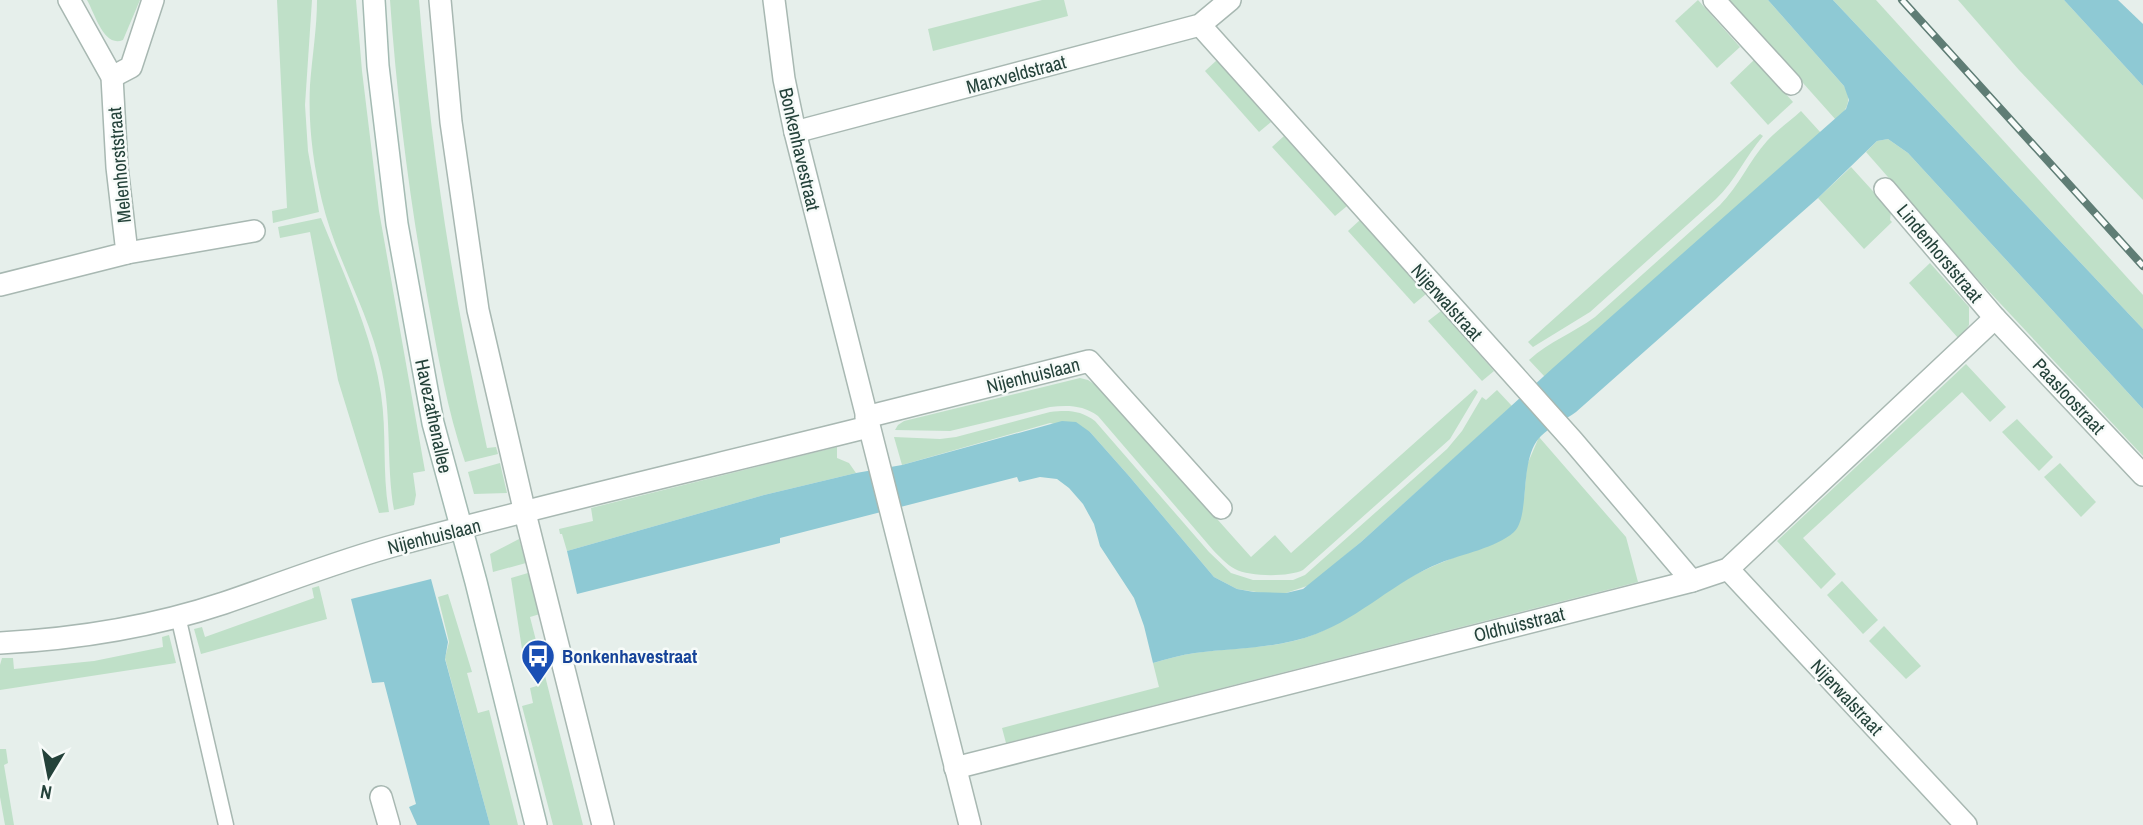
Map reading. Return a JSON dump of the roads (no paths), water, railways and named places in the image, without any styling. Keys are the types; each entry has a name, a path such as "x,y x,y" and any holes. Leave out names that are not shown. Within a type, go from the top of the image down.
{"street":[{"name":"Melenhorststraat","path":"69,0 112,77 117,167 127,253"},
{"path":"112,77 131,66 153,0"},
{"name":"Havezathenallee","path":"374,0 378,66 397,224 433,423 536,825"},
{"path":"440,0 451,122 478,310 525,513 603,825"},
{"name":"Bonkenhavestraat","path":"774,0 784,79 795,132 970,825"},
{"name":"Marxveldstraat","path":"795,132 1200,25 1230,0"},
{"path":"1714,0 1791,84"},
{"name":"Nijerwalstraat","path":"1200,25 1573,441 1692,580"},
{"name":"Lindenhorststraat","path":"1885,189 1995,318"},
{"path":"0,285 127,253 254,231"},
{"name":"Paasloostraat","path":"1995,318 2143,475"},
{"name":"Oldhuisstraat","path":"955,768 1728,569 1995,318"},
{"name":"Nijenhuislaan","path":"0,643 81,636 178,616 223,603 317,568 525,513 870,430 1089,361 1221,508"},
{"name":"Nijerwalstraat","path":"1728,569 1966,825"},
{"path":"382,797 389,825"}],"lane":[{"path":"178,616 226,825"}],"water":[{"path":"1768,0 1833,0 2143,329 2143,409 1908,153 1888,139 1877,141 1818,198 1576,412 1541,436 1529,458 1522,513 1514,532 1507,538 1408,579 1348,618 1316,634 1271,645 1195,653 1153,663 1134,598 1100,546 1094,524 1083,504 1057,479 1040,477 1019,482 1017,477 780,538 780,543 577,594 567,551 764,495 902,465 1062,421 1076,422 1090,432 1214,577 1237,589 1254,592 1286,593 1303,589 1361,542 1846,109 1849,100 1844,86"},
{"path":"2064,0 2118,0 2143,24 2143,86"},
{"path":"431,579 448,642 445,659 490,825 417,825 409,807 416,804 384,682 372,683 351,599"}],"railway":[{"path":"1902,0 2143,266"}],"place":[{"name":"Bonkenhavestraat","path":"538,686"}]}
